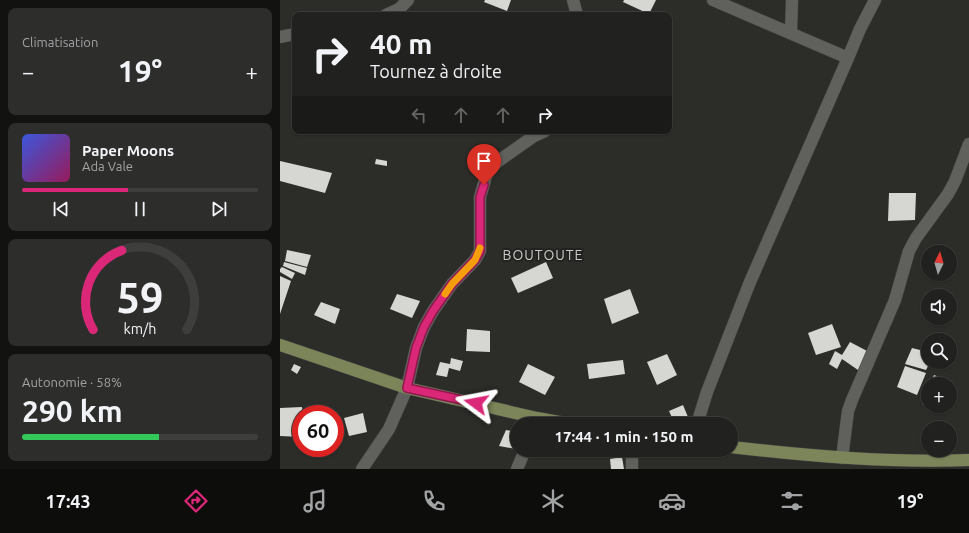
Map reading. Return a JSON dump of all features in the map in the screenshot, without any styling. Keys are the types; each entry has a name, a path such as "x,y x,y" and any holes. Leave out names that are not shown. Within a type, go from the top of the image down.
{"main road":[{"path":"280,345 407,388 520,417"},
{"path":"738,447 842,458 926,462 969,460"}],"street":[{"path":"392,12 399,9 408,0"},
{"path":"573,0 576,12"},
{"path":"713,0 791,32 848,58"},
{"path":"791,32 792,0"},
{"path":"699,417 706,392 750,282 860,29 875,0"},
{"path":"280,37 292,35"},
{"path":"362,469 389,429 407,388 416,348 424,327 452,284 475,260 480,251 480,197 487,173 497,162 538,134"},
{"path":"842,458 848,411 895,300 909,251 916,238 948,194 955,181 969,144"},
{"path":"517,469 522,457"},
{"path":"632,457 632,469"}],"building":[{"path":"485,0 511,0 507,11 484,2"},
{"path":"624,0 656,0 650,12 645,12 623,2"},
{"path":"376,159 387,161 387,166 375,164"},
{"path":"280,161 332,173 325,193 280,181"},
{"path":"889,193 916,193 915,220 888,221"},
{"path":"287,250 311,255 307,267 285,261"},
{"path":"284,262 307,268 305,275 283,266"},
{"path":"546,262 553,278 518,293 511,278"},
{"path":"282,267 295,273 292,279 280,272"},
{"path":"280,276 291,281 280,314"},
{"path":"630,289 639,313 612,324 604,299"},
{"path":"397,294 420,301 412,318 390,309"},
{"path":"321,302 340,309 335,324 314,315"},
{"path":"832,324 841,347 816,355 808,333"},
{"path":"467,329 490,331 490,352 466,351"},
{"path":"850,342 869,352 858,370 842,359 837,369 829,364 835,351 842,355"},
{"path":"912,348 921,350 921,369 905,364"},
{"path":"667,354 677,375 657,385 647,362"},
{"path":"451,358 463,361 460,371 449,368 447,377 436,375 440,362 450,364"},
{"path":"623,360 625,374 589,379 587,364"},
{"path":"294,364 301,367 297,374 291,370"},
{"path":"528,364 555,377 545,395 519,382"},
{"path":"905,366 926,373 924,377 921,377 921,385 917,395 897,387"},
{"path":"683,405 688,417 672,417 669,411"},
{"path":"292,407 292,437 280,436 280,408"},
{"path":"363,413 367,432 349,436 344,418"},
{"path":"506,430 510,431 510,448 499,446"},
{"path":"622,457 624,469 611,469 610,459"}],"slow traffic":[{"path":"445,294 452,284 475,260 480,248"}],"district":[{"name":"BOUTOUTE","path":"543,255"}],"route":[{"path":"476,403 407,388 416,348 424,327 452,284 475,260 480,251 480,197 484,185"}]}
